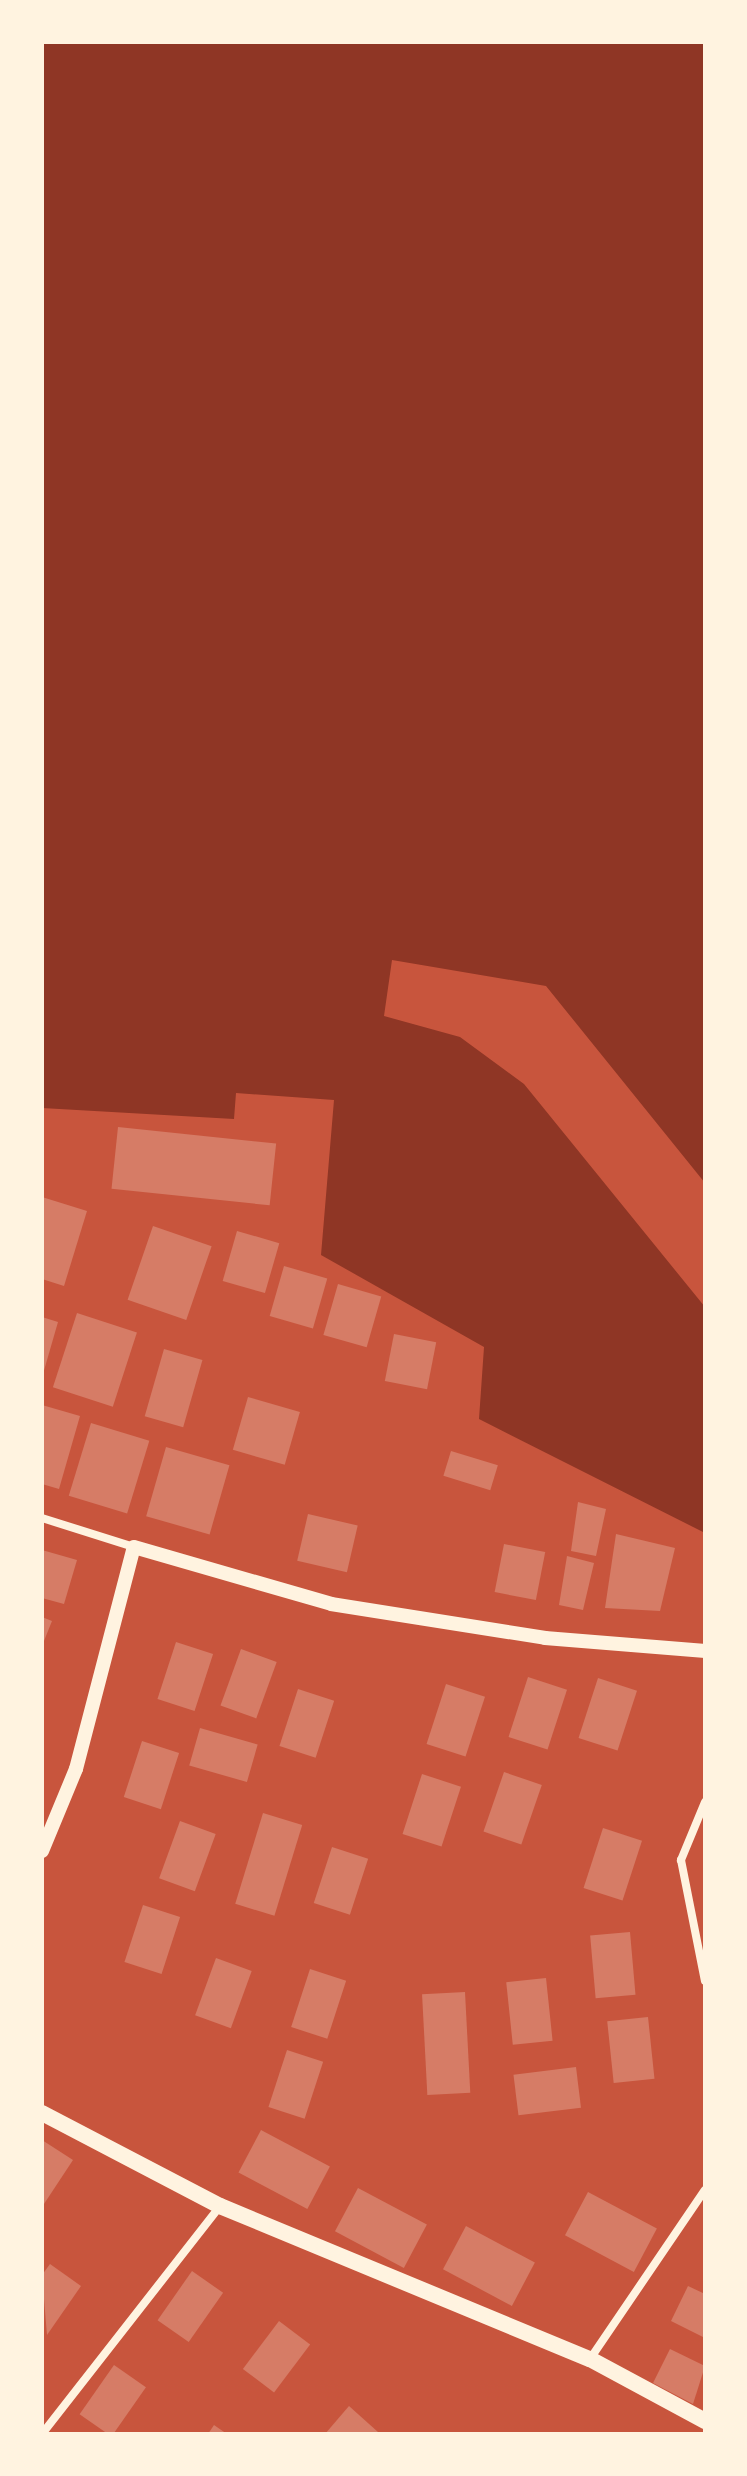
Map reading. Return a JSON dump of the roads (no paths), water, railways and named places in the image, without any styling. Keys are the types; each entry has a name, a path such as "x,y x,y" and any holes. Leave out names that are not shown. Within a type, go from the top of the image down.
{"main road":[{"path":"42,2113 220,2206 590,2359 705,2421"}],"street":[{"path":"42,1518 331,1604 545,1638 705,1651"},
{"path":"42,1851 76,1769 134,1547"},
{"path":"705,1802 681,1860 705,1981"},
{"path":"590,2359 705,2190"},
{"path":"42,2434 220,2206"}]}
